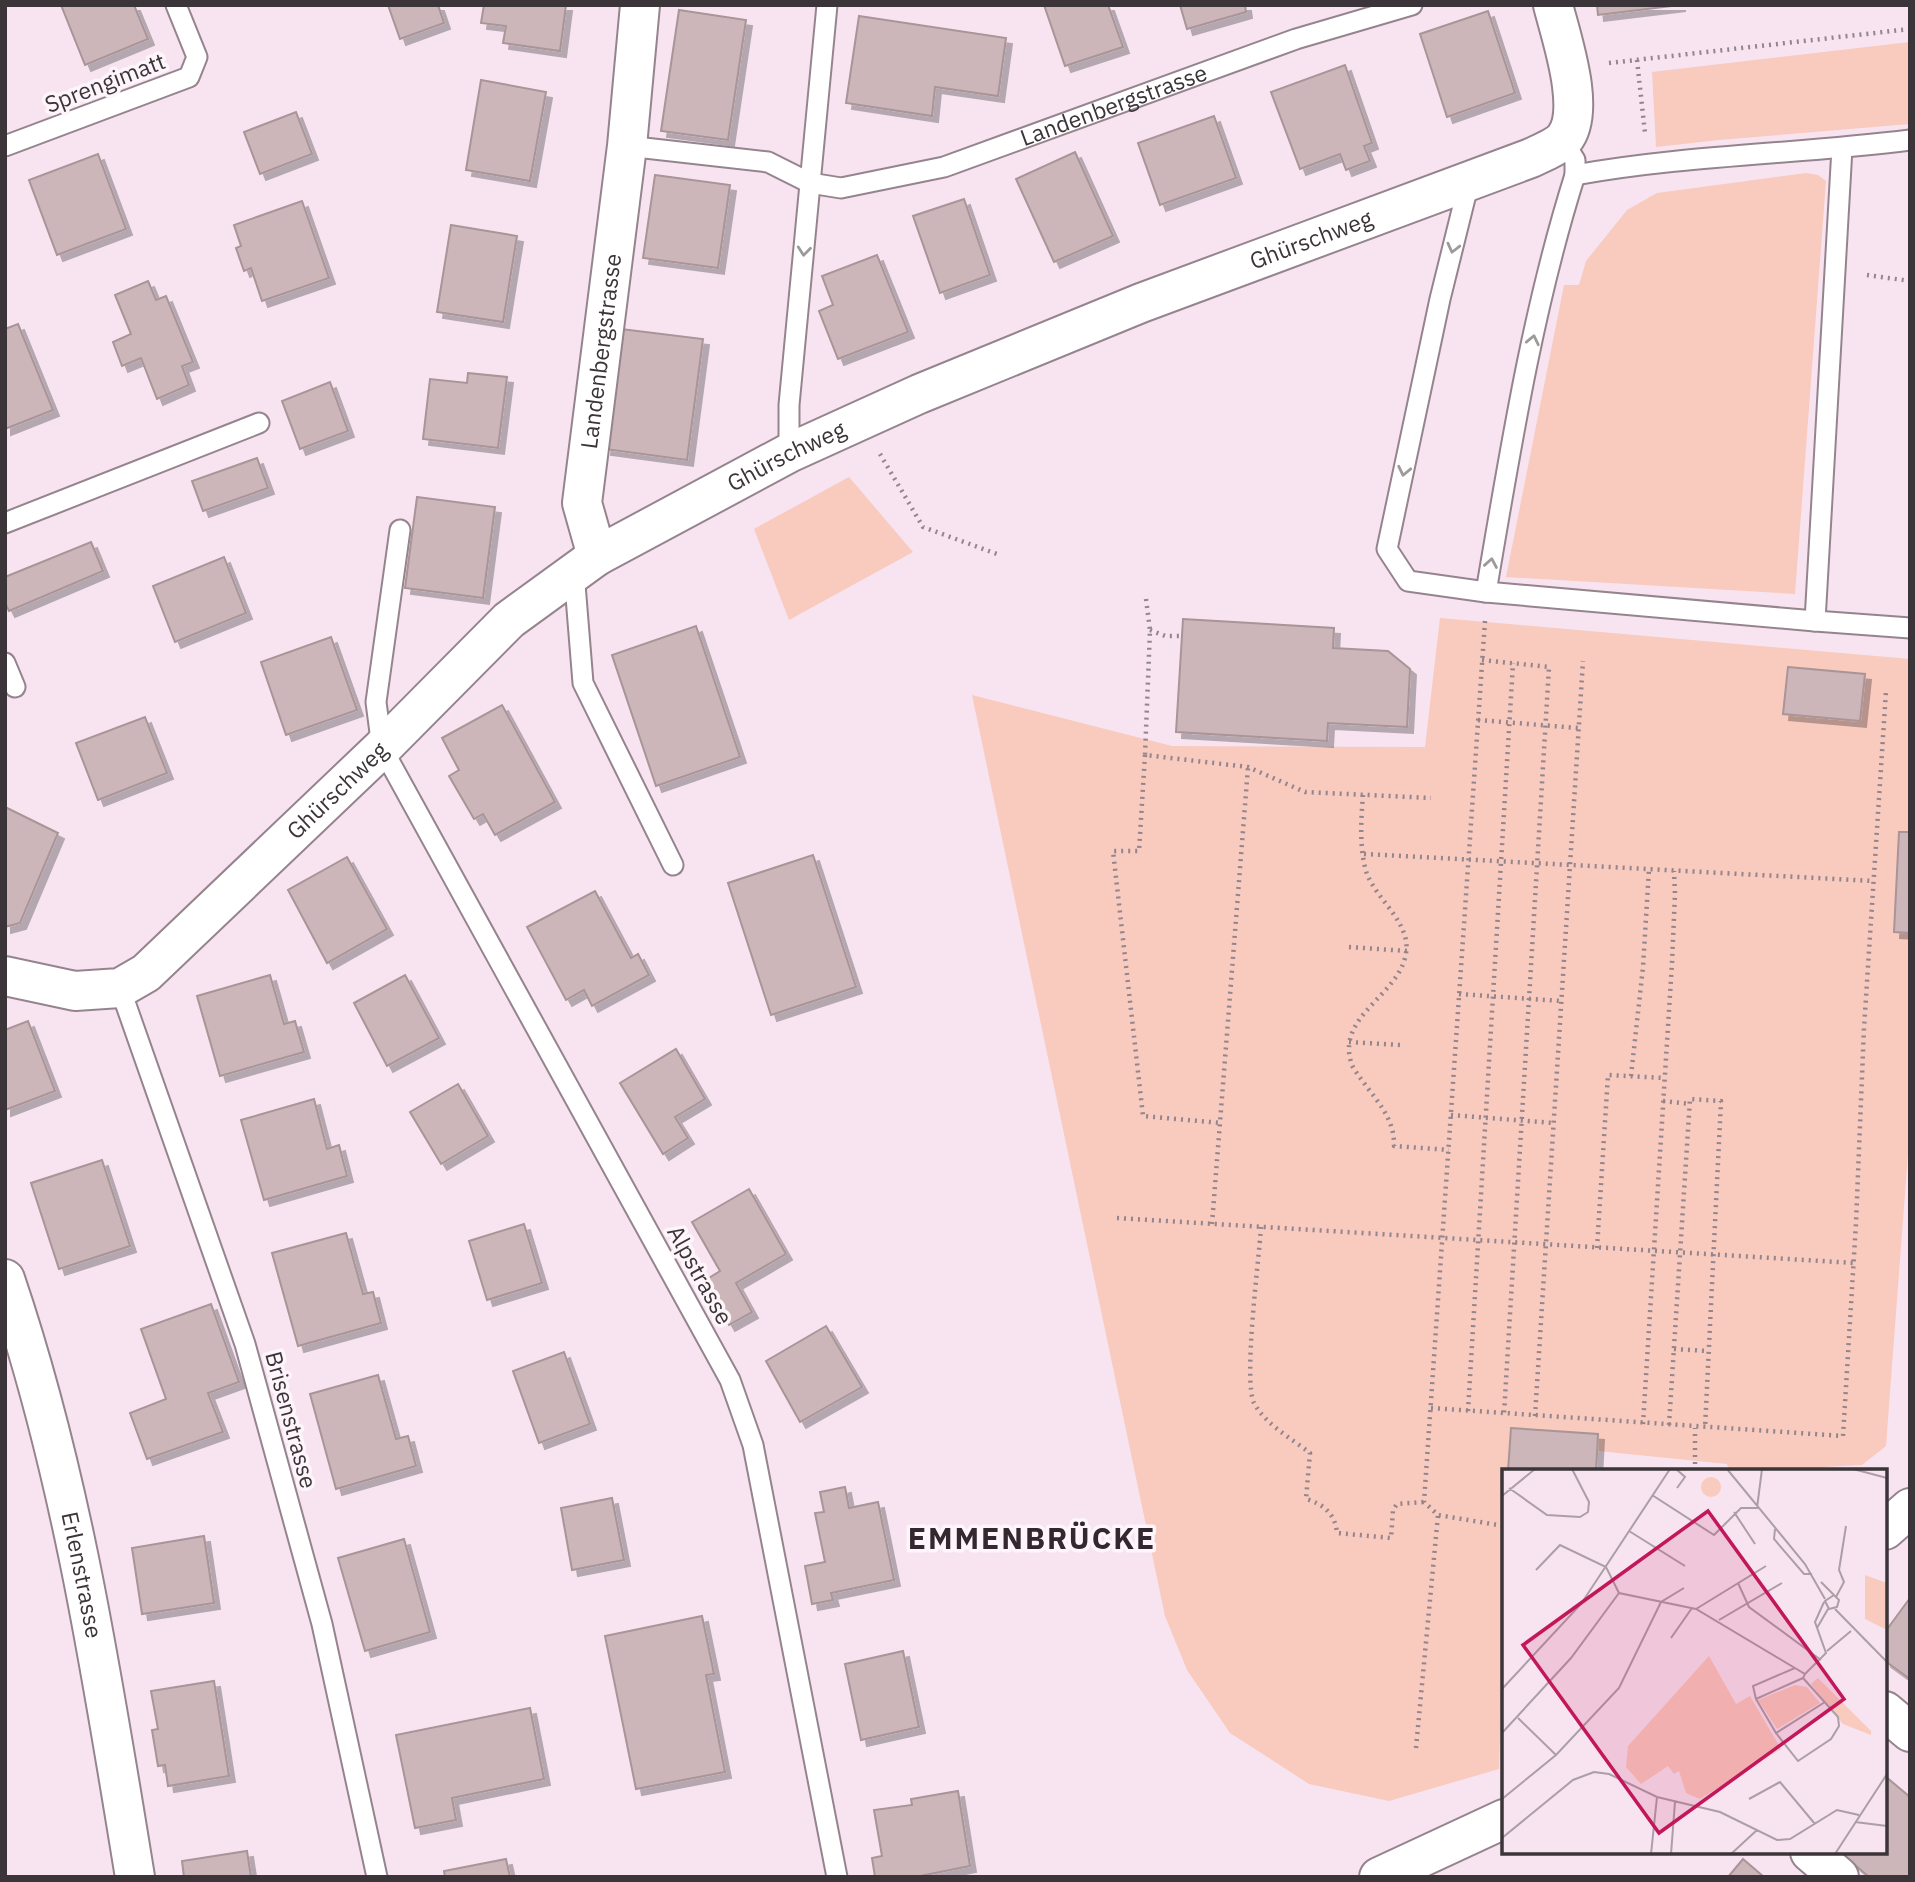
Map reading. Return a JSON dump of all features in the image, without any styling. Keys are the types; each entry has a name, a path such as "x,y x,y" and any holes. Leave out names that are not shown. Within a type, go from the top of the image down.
{"street":[{"name":"Landenbergstrasse","path":"585,564 582,503 627,146 640,5"},
{"path":"1553,5 1572,88 1573,114 1569,158"},
{"name":"Ghürschweg","path":"5,976 75,991 120,988 146,973 382,748 509,620 585,564 789,453 919,394 1141,303 1531,158 1569,158"},
{"name":"Erlenstrasse","path":"5,1279 55,1453 91,1610 135,1877"},
{"path":"1887,1528 1910,1508"},
{"path":"1887,1713 1910,1732"},
{"path":"1379,1877 1502,1820"},
{"path":"1812,1854 1839,1877"}],"lane":[{"name":"Sprengimatt","path":"5,146 189,77 197,57 176,5"},
{"path":"789,453 789,405 827,5"},
{"name":"Landenbergstrasse","path":"627,146 768,162 810,183 841,188 944,167 1296,39 1412,5"},
{"path":"1486,602 1515,426 1569,158 1617,167 1910,140"},
{"path":"1815,621 1842,148"},
{"path":"1469,182 1440,299 1387,549 1408,581 1486,602 1910,628"},
{"path":"5,523 259,423"},
{"path":"382,748 376,702 400,530"},
{"path":"585,564 583,683 673,865"},
{"path":"5,663 15,687"},
{"name":"Alpstrasse","path":"382,748 730,1380 753,1445 836,1877"},
{"name":"Brisenstrasse","path":"120,988 245,1344 322,1624 377,1877"}],"path":[{"path":"1602,64 1910,29"},
{"path":"1637,60 1645,135"},
{"path":"1856,274 1910,281"},
{"path":"878,452 923,527 998,554"},
{"path":"1146,599 1150,630 1139,851 1113,851 1143,1116 1221,1123"},
{"path":"1424,1502 1486,602"},
{"path":"1150,630 1165,636 1183,636"},
{"path":"1482,660 1549,667 1504,1413"},
{"path":"1535,1416 1583,661"},
{"path":"1468,1411 1513,663"},
{"path":"1431,1408 1843,1436 1864,1028 1886,691"},
{"path":"1478,720 1578,728"},
{"path":"1145,755 1248,767 1305,792 1431,798"},
{"path":"1212,1224 1248,767"},
{"path":"1363,795 1361,828 1366,870 1374,890 1391,908 1401,927 1407,951 1399,973 1356,1022 1349,1042 1351,1063 1382,1107 1391,1125 1394,1146 1448,1150"},
{"path":"1364,854 1873,881"},
{"path":"1631,1076 1643,967 1649,869"},
{"path":"1643,1423 1675,894 1674,871"},
{"path":"1349,947 1407,951"},
{"path":"1459,994 1561,1001"},
{"path":"1349,1042 1400,1045"},
{"path":"1597,1248 1608,1075 1664,1078"},
{"path":"1669,1426 1690,1099 1721,1101 1705,1428"},
{"path":"1663,1101 1690,1104"},
{"path":"1451,1115 1553,1123"},
{"path":"1117,1219 1854,1263"},
{"path":"1261,1227 1251,1358 1251,1393 1263,1416 1310,1453 1306,1499 1319,1503 1328,1510 1336,1523 1337,1533 1391,1538 1393,1510 1397,1504 1424,1502 1438,1516 1502,1526"},
{"path":"1674,1349 1708,1351"},
{"path":"1695,1428 1695,1469"},
{"path":"1416,1748 1438,1516"}],"shaded area":[{"path":"1910,42 1910,124 1656,147 1652,72"},
{"path":"1806,173 1818,175 1826,181 1795,594 1506,577 1564,285 1579,285 1586,261 1627,210 1657,193"},
{"path":"849,477 913,552 789,620 754,529"},
{"path":"1440,618 1910,659 1910,1127 1886,1446 1862,1465 1823,1469 1728,1469 1727,1464 1598,1451 1596,1469 1502,1469 1499,1769 1389,1801 1309,1784 1230,1733 1187,1670 1165,1616 972,695 1172,746 1425,747"}],"building":[{"path":"61,5 134,5 148,39 85,65"},
{"path":"388,5 438,5 444,23 400,39"},
{"path":"484,5 566,5 560,51 503,43 506,26 481,23"},
{"path":"1044,5 1108,5 1123,47 1065,66"},
{"path":"1180,5 1245,5 1246,12 1187,29"},
{"path":"1597,5 1680,5 1598,15"},
{"path":"679,10 746,20 728,140 661,131"},
{"path":"1488,11 1515,93 1447,117 1420,34"},
{"path":"859,16 1006,38 998,96 935,87 932,116 846,103"},
{"path":"1345,65 1372,143 1364,146 1370,161 1346,170 1340,154 1300,169 1271,92"},
{"path":"481,80 546,92 530,181 466,170"},
{"path":"296,112 312,154 260,174 244,132"},
{"path":"1214,116 1236,178 1160,205 1138,143"},
{"path":"1075,152 1113,236 1054,262 1016,179"},
{"path":"98,154 126,229 57,255 29,180"},
{"path":"655,175 730,185 718,268 643,258"},
{"path":"964,199 990,275 940,293 913,216"},
{"path":"302,201 329,278 262,301 251,268 244,271 236,248 241,246 234,225"},
{"path":"451,225 517,236 503,322 437,312"},
{"path":"877,255 908,332 838,359 819,311 833,305 822,276"},
{"path":"148,281 156,300 166,296 193,362 182,366 189,385 157,399 141,358 122,366 113,342 131,334 115,295"},
{"path":"18,324 53,410 5,429 5,329"},
{"path":"621,329 703,339 687,460 605,449"},
{"path":"468,373 507,377 498,448 423,439 430,379 467,383"},
{"path":"330,382 348,431 300,449 282,401"},
{"path":"257,458 268,488 203,511 192,481"},
{"path":"417,497 495,507 483,598 405,588"},
{"path":"91,542 103,571 9,611 5,603 5,577"},
{"path":"224,557 246,613 175,642 153,586"},
{"path":"1183,619 1334,628 1333,648 1388,651 1410,669 1407,727 1328,723 1327,741 1176,732"},
{"path":"696,626 740,757 656,786 612,655"},
{"path":"331,637 357,710 286,735 261,662"},
{"path":"1788,667 1865,674 1860,721 1783,714"},
{"path":"502,705 555,802 495,835 483,814 474,819 449,776 459,770 442,738"},
{"path":"145,717 167,773 98,800 76,743"},
{"path":"5,807 58,833 20,923 5,927"},
{"path":"1899,832 1910,832 1910,933 1894,932"},
{"path":"813,855 856,987 771,1015 728,883"},
{"path":"347,857 387,929 327,963 288,890"},
{"path":"595,891 631,958 638,954 649,975 592,1006 584,990 566,1000 527,927"},
{"path":"270,975 284,1024 295,1021 304,1052 220,1076 197,996"},
{"path":"405,975 439,1038 387,1066 354,1003"},
{"path":"28,1021 55,1091 5,1110 5,1030"},
{"path":"676,1049 705,1099 675,1117 688,1138 663,1154 620,1083"},
{"path":"458,1084 488,1136 441,1164 410,1112"},
{"path":"314,1099 327,1149 339,1145 347,1176 264,1200 241,1120"},
{"path":"102,1160 130,1246 59,1269 31,1183"},
{"path":"749,1189 786,1254 736,1283 752,1312 729,1325 704,1281 720,1271 692,1222"},
{"path":"524,1224 542,1283 487,1300 469,1241"},
{"path":"346,1233 363,1294 373,1292 381,1323 298,1346 272,1253"},
{"path":"211,1304 239,1382 208,1393 223,1432 147,1459 130,1413 166,1399 141,1329"},
{"path":"826,1326 862,1387 800,1422 766,1361"},
{"path":"564,1352 590,1424 539,1443 513,1371"},
{"path":"378,1375 396,1439 408,1436 416,1466 336,1489 310,1394"},
{"path":"1511,1428 1598,1434 1596,1469 1508,1469"},
{"path":"845,1487 849,1508 878,1502 894,1580 831,1593 833,1600 812,1604 805,1566 825,1562 815,1513 824,1512 820,1492"},
{"path":"612,1498 624,1560 572,1570 561,1508"},
{"path":"204,1536 214,1603 142,1614 132,1548"},
{"path":"404,1539 430,1632 365,1651 338,1558"},
{"path":"1910,1598 1910,1679 1887,1662 1887,1629"},
{"path":"702,1616 714,1674 706,1675 725,1772 636,1789 605,1636"},
{"path":"903,1651 919,1727 861,1740 845,1664"},
{"path":"214,1681 229,1776 168,1786 165,1765 158,1766 152,1730 158,1729 151,1691"},
{"path":"530,1708 544,1779 452,1798 456,1820 415,1828 396,1735"},
{"path":"1887,1778 1910,1797 1910,1877 1869,1877 1842,1854 1887,1854"},
{"path":"958,1791 970,1866 915,1877 875,1877 872,1858 882,1856 874,1810 912,1805 911,1799"},
{"path":"247,1851 251,1877 184,1877 182,1861"},
{"path":"506,1859 510,1877 445,1877 444,1871"},
{"path":"1743,1859 1764,1877 1728,1877"}],"district":[{"name":"EMMENBRÜCKE","path":"1032,1539"}]}
